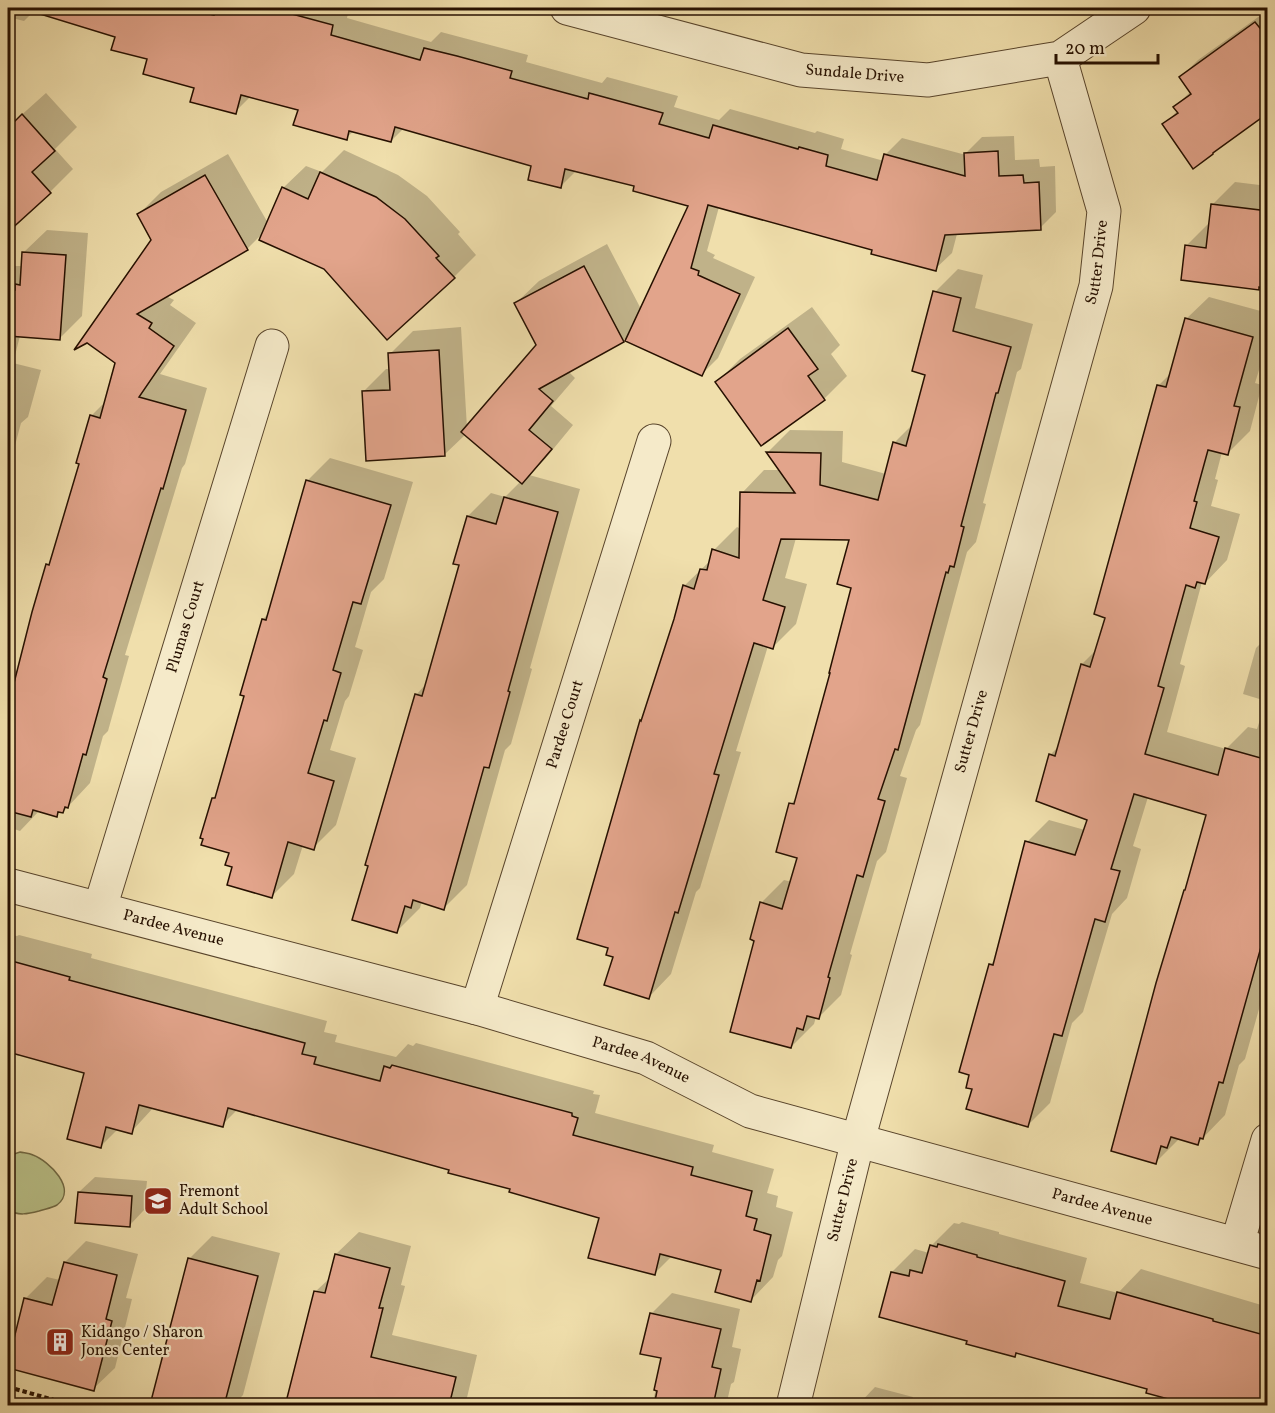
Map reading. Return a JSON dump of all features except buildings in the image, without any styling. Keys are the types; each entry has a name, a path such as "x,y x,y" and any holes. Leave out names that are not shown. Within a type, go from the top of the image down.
{"street":[{"name":"Sundale Drive","path":"567,8 801,70 928,80 1060,58 1134,8"},
{"name":"Sutter Drive","path":"793,1406 858,1140 1096,286 1104,211 1060,58"},
{"name":"Plumas Court","path":"100,908 272,346"},
{"name":"Pardee Court","path":"477,1008 654,441"},
{"name":"Pardee Avenue","path":"8,885 477,1008 646,1058 750,1111 1252,1248"},
{"path":"1252,1248 1268,1140"}],"path":[{"path":"8,1387 76,1406"}],"green space":[{"path":"20,1152 39,1158 59,1176 64,1191 63,1199 57,1205 27,1214 8,1210 8,1156"}],"place":[{"name":"Fremont Adult School","path":"158,1201"},
{"name":"Kidango / Sharon Jones Center","path":"60,1342"}]}
